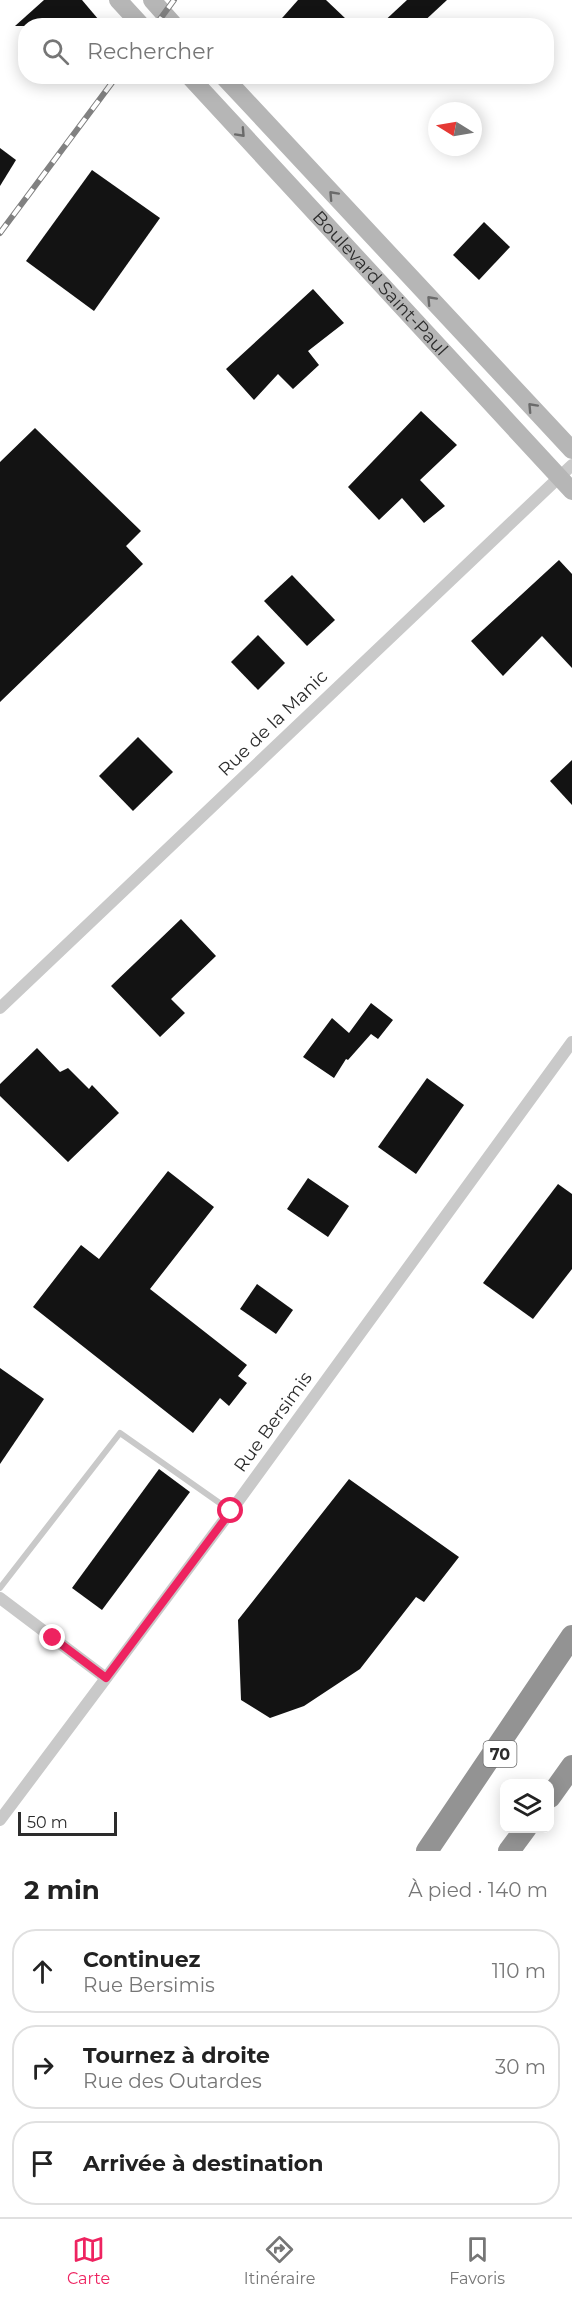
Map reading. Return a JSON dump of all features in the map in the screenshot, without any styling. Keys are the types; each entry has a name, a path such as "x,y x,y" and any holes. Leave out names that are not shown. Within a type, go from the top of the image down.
{"highway":[{"path":"427,1851 572,1636"},
{"name":"70","path":"427,1851 572,1657"},
{"path":"554,1790 572,1766"},
{"path":"509,1851 522,1833"}],"main road":[{"path":"118,0 135,18"},
{"path":"152,0 168,18"},
{"name":"Boulevard Saint-Paul","path":"197,84 566,471 572,491"},
{"name":"Boulevard Saint-Paul","path":"230,84 572,450"}],"street":[{"name":"Rue de la Manic","path":"0,1008 566,471"},
{"name":"Rue Bersimis","path":"0,1820 231,1511 572,1042"},
{"path":"0,1598 106,1678"}],"lane":[{"path":"0,1588 120,1433 231,1511"}],"building":[{"path":"44,0 82,0 97,18 24,18"},
{"path":"298,0 326,0 345,18 282,18"},
{"path":"407,0 447,0 428,18 388,18"},
{"path":"0,148 16,160 0,186"},
{"path":"92,170 160,218 94,311 26,261"},
{"path":"484,222 510,247 479,280 453,255"},
{"path":"313,289 344,323 308,351 319,365 293,389 278,374 254,400 226,369"},
{"path":"421,411 457,445 420,480 445,506 424,523 402,498 379,520 348,487"},
{"path":"35,428 141,531 126,546 143,564 0,702 0,462"},
{"path":"559,560 572,574 572,668 542,636 503,676 471,641"},
{"path":"292,575 335,620 307,646 264,601"},
{"path":"258,635 285,663 258,690 231,662"},
{"path":"138,737 173,772 133,811 99,776"},
{"path":"572,760 572,805 550,781"},
{"path":"181,919 216,956 171,999 185,1013 160,1037 111,986"},
{"path":"371,1003 393,1020 378,1039 371,1034 348,1060 346,1059 334,1078 303,1057 332,1018 349,1033"},
{"path":"37,1048 60,1072 68,1068 89,1089 92,1085 119,1113 68,1162 0,1096 0,1084"},
{"path":"427,1078 464,1105 416,1174 378,1147"},
{"path":"168,1171 214,1207 150,1289 247,1365 238,1376 247,1383 229,1406 220,1398 193,1433 33,1307 81,1245 99,1259"},
{"path":"308,1178 349,1206 328,1237 287,1209"},
{"path":"558,1184 572,1194 572,1269 533,1319 483,1283"},
{"path":"257,1284 293,1310 276,1334 240,1309"},
{"path":"0,1368 44,1399 0,1464"},
{"path":"159,1469 190,1492 102,1610 72,1588"},
{"path":"349,1479 459,1557 424,1602 416,1597 360,1669 304,1706 270,1718 241,1700 238,1620"}],"railway":[{"path":"161,18 174,0"},
{"path":"0,233 111,84"}],"route":[{"path":"53,1638 106,1678 231,1511"}]}
